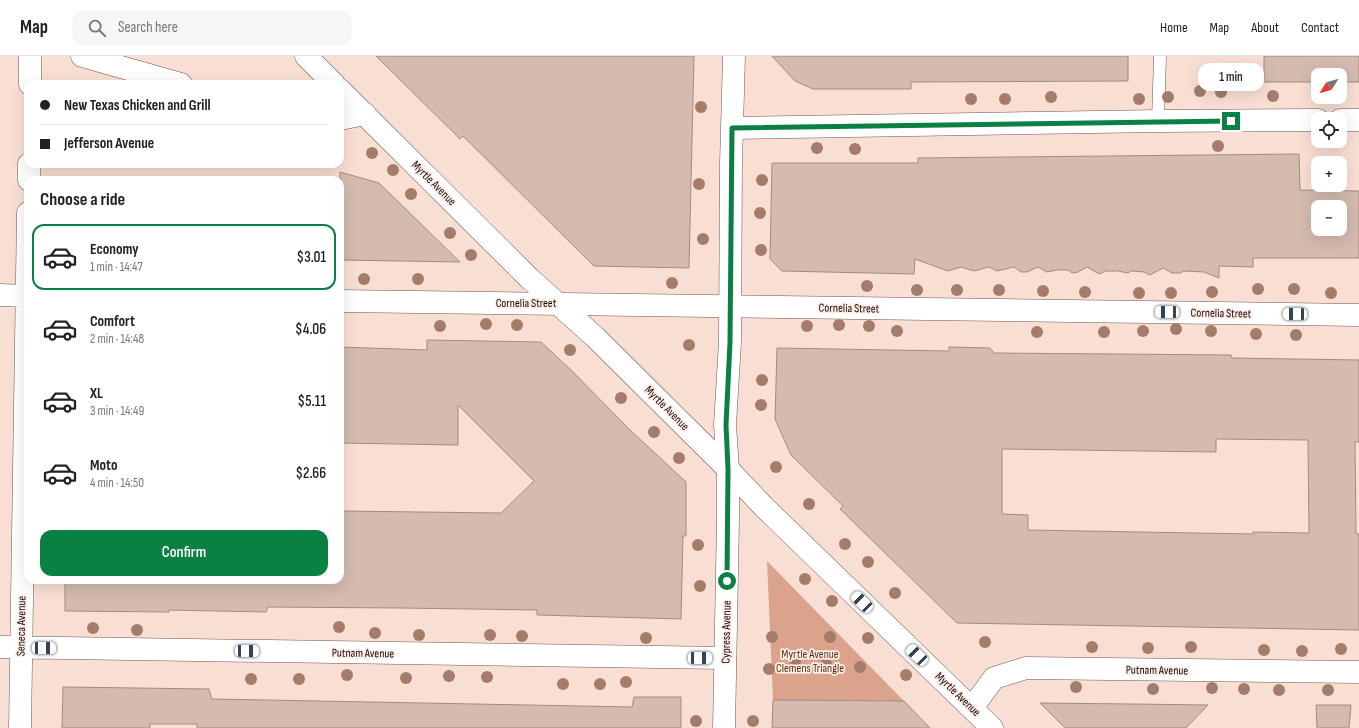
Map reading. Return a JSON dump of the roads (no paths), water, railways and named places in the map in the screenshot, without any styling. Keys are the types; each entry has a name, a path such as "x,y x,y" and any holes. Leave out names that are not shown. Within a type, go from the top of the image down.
{"street":[{"path":"30,56 30,80"},
{"path":"82,56 167,80"},
{"path":"306,56 330,80"},
{"name":"Cypress Avenue","path":"724,728 728,469 726,425 730,306 734,56"},
{"name":"Myrtle Avenue","path":"344,94 529,278 595,337 728,469 764,507 992,728"},
{"path":"344,119 365,114"},
{"path":"732,128 1311,120"},
{"path":"1347,120 1359,120"},
{"path":"0,295 24,296"},
{"name":"Cornelia Street","path":"344,301 1359,315"},
{"name":"Seneca Avenue","path":"20,728 11,647 24,362"},
{"name":"Putnam Avenue","path":"11,647 725,658"},
{"name":"Putnam Avenue","path":"972,708 994,678 1026,668 1359,672"}],"lane":[{"path":"1158,121 1160,56"}],"park label":[{"name":"Myrtle Avenue Clemens Triangle","path":"810,661"}]}
